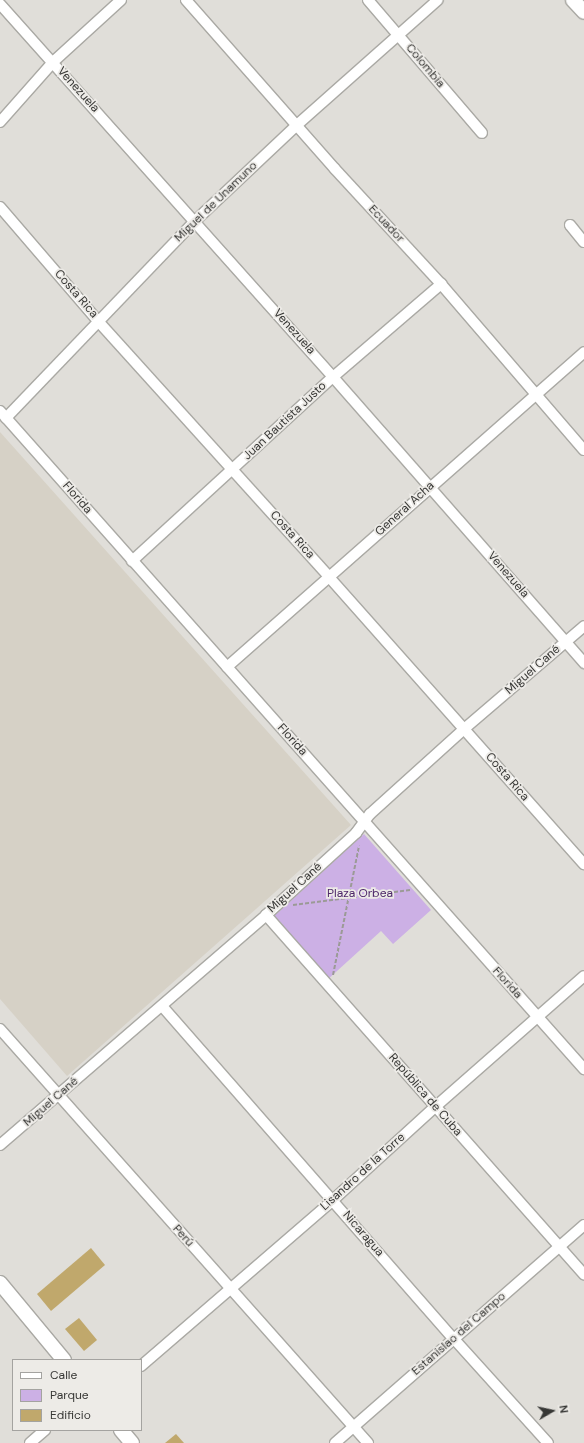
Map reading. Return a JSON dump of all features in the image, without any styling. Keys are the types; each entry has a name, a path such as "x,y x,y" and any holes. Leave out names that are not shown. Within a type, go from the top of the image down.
{"main road":[{"path":"573,0 584,12"},
{"path":"1,1285 63,1359"},
{"path":"122,1431 132,1443"}],"street":[{"path":"0,122 53,62 121,0"},
{"name":"Ecuador","path":"186,0 441,284 584,450"},
{"name":"Colombia","path":"368,0 482,133"},
{"name":"Miguel de Unamuno","path":"3,414 98,321 194,221 298,125 438,0"},
{"name":"Venezuela","path":"0,4 333,376 584,663"},
{"name":"Costa Rica","path":"0,207 98,321 233,469 584,864"},
{"path":"570,225 584,242"},
{"name":"Juan Bautista Justo","path":"132,560 333,376 441,284"},
{"name":"General Acha","path":"227,667 584,352"},
{"name":"Florida","path":"3,414 584,1069"},
{"name":"Miguel Cané","path":"0,1145 266,915 356,833 364,821 464,729 584,626"},
{"name":"República de Cuba","path":"266,915 584,1275"},
{"name":"Lisandro de la Torre","path":"142,1365 333,1200 435,1107 584,976"},
{"name":"Nicaragua","path":"162,1006 454,1339 548,1443"},
{"name":"Perú","path":"0,1029 368,1443"},
{"name":"Estanislao del Campo","path":"335,1443 584,1225"},
{"path":"30,1443 44,1431"}],"path":[{"path":"331,988 359,844"},
{"path":"274,907 422,888"}],"shaded area":[{"path":"0,432 351,825 67,1076 0,999"}],"green space":[{"name":"Plaza Orbea","path":"364,834 431,910 393,944 381,931 326,981 273,917"}],"building":[{"path":"91,1248 105,1265 51,1311 37,1294"},
{"path":"79,1318 97,1340 84,1351 65,1329"},
{"path":"176,1434 184,1443 165,1443"}]}
